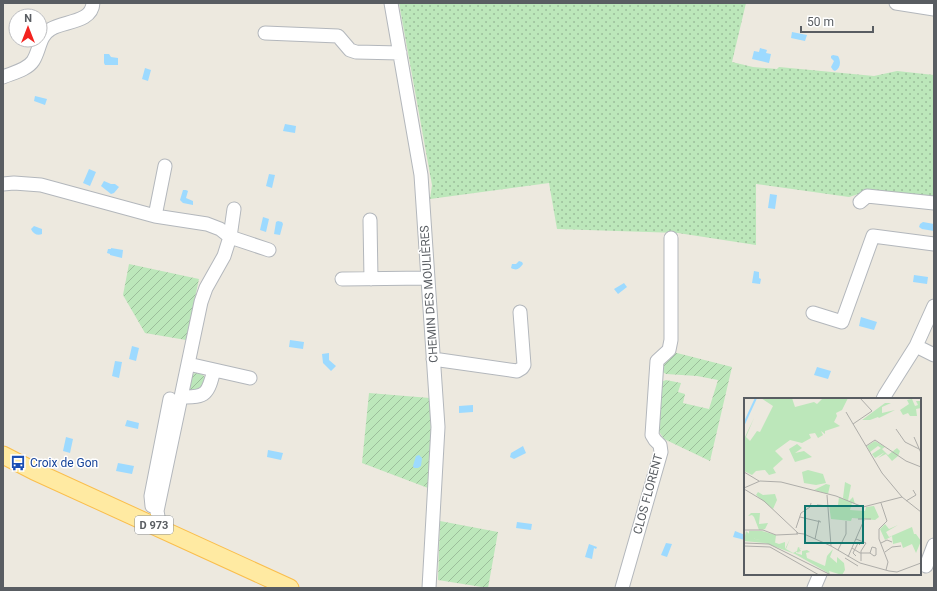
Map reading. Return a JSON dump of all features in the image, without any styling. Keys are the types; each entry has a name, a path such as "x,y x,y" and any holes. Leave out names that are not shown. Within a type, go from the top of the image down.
{"main road":[{"name":"D 973","path":"3,454 10,460 152,508 160,528 290,588"}],"street":[{"path":"3,77 28,66 32,61 43,35 51,28 89,14 93,7 93,3"},
{"name":"CHEMIN DES MOULIÈRES","path":"391,3 421,175 438,427 429,588"},
{"path":"896,3 934,8"},
{"path":"265,33 338,36 350,50 356,52 400,53"},
{"path":"155,216 165,166"},
{"path":"3,184 14,183 41,185 155,216 206,224 220,229 230,237 269,250"},
{"path":"860,202 867,196 934,204"},
{"path":"160,528 157,511 152,508 176,398 188,364 201,302 206,288 224,256 230,237 234,209"},
{"path":"370,220 371,279"},
{"path":"813,313 842,322 873,236 934,244"},
{"name":"CLOS FLORENT","path":"622,588 661,452 660,445 652,435 657,361 669,350 671,340 671,238"},
{"path":"342,279 428,278"},
{"path":"884,398 916,346 934,306"},
{"path":"433,359 517,371 524,365 520,312"},
{"path":"916,346 934,355"},
{"path":"188,364 250,378"},
{"path":"176,398 195,397 204,394 209,387 214,370"},
{"path":"927,566 934,545"},
{"path":"814,588 820,575"}],"green space":[{"path":"399,3 746,3 732,62 753,67 777,69 779,67 874,76 897,71 934,75 934,201 865,192 849,197 756,184 756,245 678,233 557,229 549,183 430,199 432,185"},
{"path":"129,264 199,279 186,340 145,333 123,295"},
{"path":"673,352 732,367 710,461 664,439 658,430 661,382 666,380 681,383 678,392 685,394 683,403 709,409 718,380 697,376 666,374 661,371 661,361"},
{"path":"195,373 203,375 205,388 191,391 189,389 192,375"},
{"path":"369,393 430,398 431,441 428,488 362,463"},
{"path":"440,521 498,532 488,588 438,580"}],"water":[{"path":"792,32 807,35 805,41 791,38"},
{"path":"760,48 767,50 766,53 771,54 769,63 752,59 754,51 759,52"},
{"path":"104,54 109,54 111,57 118,58 118,65 105,65"},
{"path":"833,55 838,56 840,60 839,66 835,71 831,67 834,61 831,58"},
{"path":"145,68 151,70 148,81 142,79"},
{"path":"35,96 47,99 45,105 34,101"},
{"path":"285,124 296,126 295,133 283,131"},
{"path":"89,169 96,172 90,186 83,183"},
{"path":"269,174 275,175 272,188 266,186"},
{"path":"104,181 115,184 119,187 114,193 111,194 101,186"},
{"path":"183,190 188,191 186,198 193,201 193,205 183,203 180,200"},
{"path":"770,194 777,195 775,209 768,208"},
{"path":"263,217 269,219 266,232 260,230"},
{"path":"276,222 282,222 283,224 280,235 274,234"},
{"path":"923,222 934,224 934,231 919,227"},
{"path":"34,226 42,229 42,234 37,235 33,232 31,229"},
{"path":"108,249 123,250 122,258 107,253"},
{"path":"519,261 523,264 519,268 511,268 512,264 516,264"},
{"path":"754,271 759,272 759,278 761,279 760,284 752,283"},
{"path":"914,275 928,277 927,284 913,282"},
{"path":"624,283 627,287 618,294 614,289"},
{"path":"861,317 877,322 874,330 859,326"},
{"path":"290,340 304,342 303,349 289,347"},
{"path":"132,346 139,348 136,361 129,359"},
{"path":"329,353 329,360 336,366 331,371 323,363 322,354"},
{"path":"115,361 122,362 119,378 112,376"},
{"path":"817,367 831,371 828,379 814,375"},
{"path":"473,405 473,412 459,413 459,406"},
{"path":"127,420 139,423 138,429 125,426"},
{"path":"66,437 73,439 70,453 63,451"},
{"path":"523,446 526,453 514,459 510,457 511,453"},
{"path":"268,450 283,453 281,460 267,457"},
{"path":"419,455 422,458 421,466 414,468 413,466 416,456"},
{"path":"118,463 134,466 132,474 116,471"},
{"path":"517,522 532,524 531,530 516,528"},
{"path":"735,531 744,535 744,540 733,537"},
{"path":"666,543 672,544 667,557 661,555"},
{"path":"589,544 597,547 596,549 594,548 592,559 585,557"}],"place":[{"name":"Croix de Gon","path":"18,463"}]}
